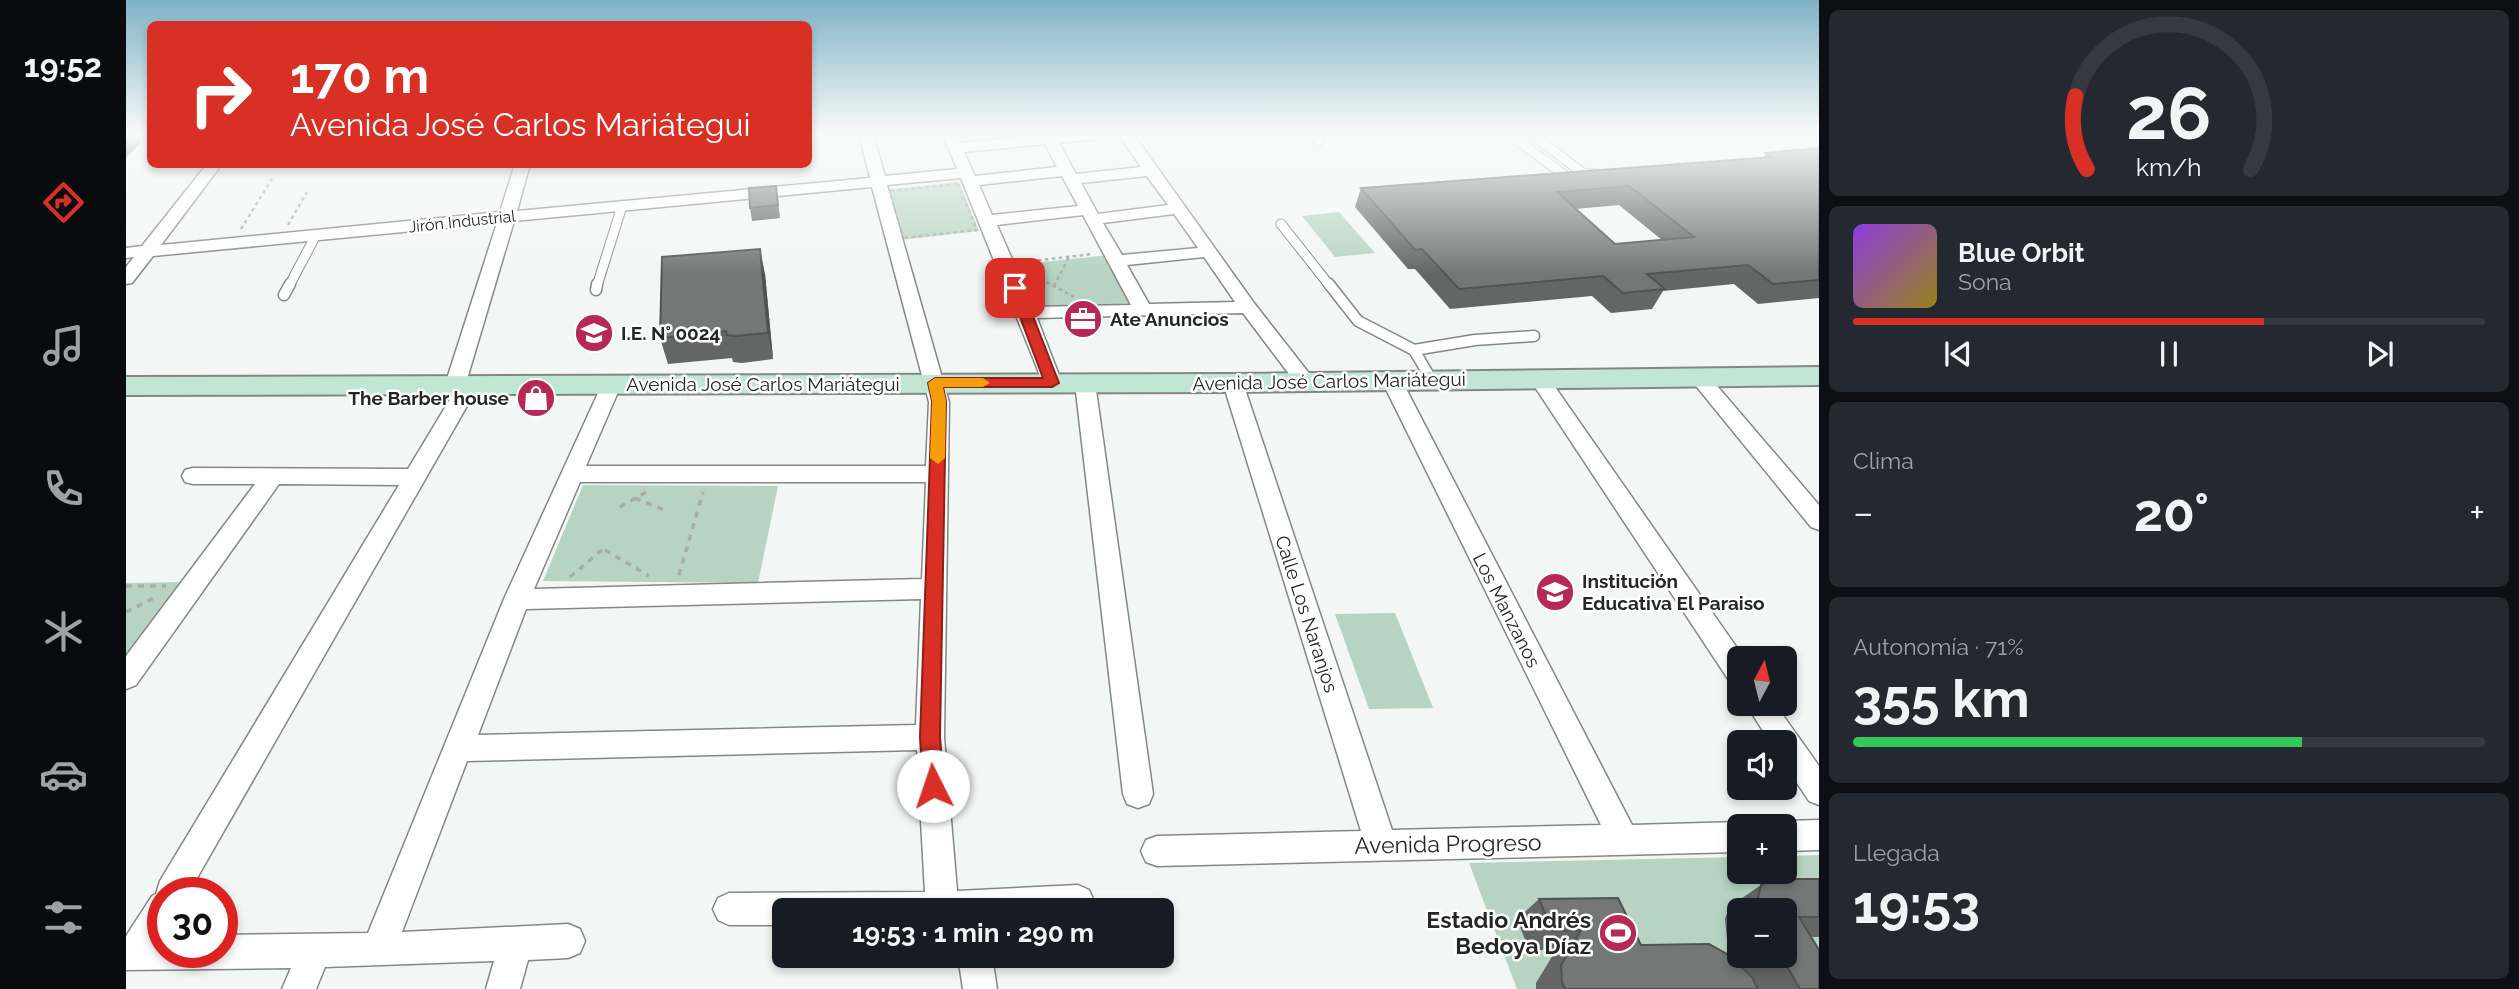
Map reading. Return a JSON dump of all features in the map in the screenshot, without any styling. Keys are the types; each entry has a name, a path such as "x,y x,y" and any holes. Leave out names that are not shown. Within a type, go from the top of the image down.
{"street":[{"path":"126,279 202,181"},
{"path":"180,877 414,477 462,385 518,181"},
{"path":"881,181 939,401 930,737 942,898"},
{"name":"Jirón Industrial","path":"126,253 622,206 929,181"},
{"path":"970,181 1026,313 1052,383"},
{"path":"1071,181 1143,310"},
{"path":"1158,181 1248,307 1306,381"},
{"path":"986,220 1178,209"},
{"path":"1113,257 1208,251"},
{"path":"1026,313 1248,307"},
{"name":"Avenida José Carlos Mariátegui","path":"126,386 1233,383 1391,379 1819,376"},
{"path":"1699,377 1819,521"},
{"path":"1539,378 1727,655"},
{"name":"Los Manzanos","path":"1391,379 1624,841"},
{"path":"1086,383 1138,794"},
{"name":"Calle Los Naranjos","path":"1233,383 1381,845"},
{"path":"378,950 517,599 611,385"},
{"path":"572,474 937,474"},
{"path":"193,476 414,477"},
{"path":"130,665 273,476"},
{"path":"517,599 650,585 935,589"},
{"path":"1768,716 1819,791"},
{"path":"457,748 930,737"},
{"path":"1797,836 1819,835"},
{"name":"Avenida Progreso","path":"1157,851 1727,837"},
{"path":"729,909 772,909"},
{"path":"131,952 147,930"},
{"path":"238,952 378,950 568,941"},
{"path":"503,989 516,943"},
{"path":"299,989 315,952"},
{"path":"977,968 980,989"}],"lane":[{"path":"596,290 622,206"},
{"path":"1281,224 1358,321 1414,350 1431,379"},
{"path":"284,295 316,235"},
{"path":"1414,350 1475,340 1534,336"}],"path":[{"path":"232,243 270,181"},
{"path":"958,184 977,230 903,238 883,186 958,184"},
{"path":"280,239 307,191"},
{"path":"1054,286 1069,257"},
{"path":"1005,264 1069,257 1113,257"},
{"path":"1027,271 1084,303"},
{"path":"639,489 653,489"},
{"path":"580,579 568,579 604,550 650,585 677,580 703,490 691,489"},
{"path":"635,498 667,511"},
{"path":"126,612 168,591"}],"green space":[{"path":"959,182 979,231 900,240 885,190"},
{"path":"1339,212 1375,253 1335,257 1302,216"},
{"path":"1109,255 1137,308 1033,311 1014,265"},
{"path":"583,485 778,486 758,583 543,581"},
{"path":"185,582 133,654 126,654 126,583"},
{"path":"1395,613 1433,708 1369,709 1335,614"},
{"name":"Estadio Andrés Bedoya Díaz","path":"1819,855 1819,989 1517,989 1469,863 1727,857 1727,884 1797,884 1797,856"}],"building":[{"path":"1452,181 1819,181 1819,280 1773,284 1748,265 1647,274 1665,289 1623,293 1603,276 1459,289 1422,249 1415,250 1361,188","holes":["1629,186 1694,237 1615,244 1557,192"]},
{"path":"776,186 778,205 750,208 749,188"},
{"path":"760,249 768,333 736,336 727,335 726,331 660,338 662,257"},
{"path":"1797,879 1819,879 1819,917 1799,917 1819,950 1819,989 1800,989 1788,968 1797,968 1797,898 1758,898 1761,885 1797,884"},
{"path":"1618,898 1641,945 1709,944 1727,954 1727,968 1742,968 1752,977 1758,989 1565,989 1561,965 1581,930 1553,931 1539,899"}],"slow traffic":[{"path":"938,458 939,401 935,383 983,383"}],"place":[{"name":"Ate Anuncios","path":"1083,319"},
{"name":"I.E. N° 0024","path":"594,333"},
{"name":"The Barber house","path":"536,398"},
{"name":"Institución Educativa El Paraiso","path":"1555,592"},
{"name":"Estadio Andrés Bedoya Díaz","path":"1618,933"}],"route":[{"path":"933,786 930,737 939,401 935,383 1052,383 1015,288"}]}
